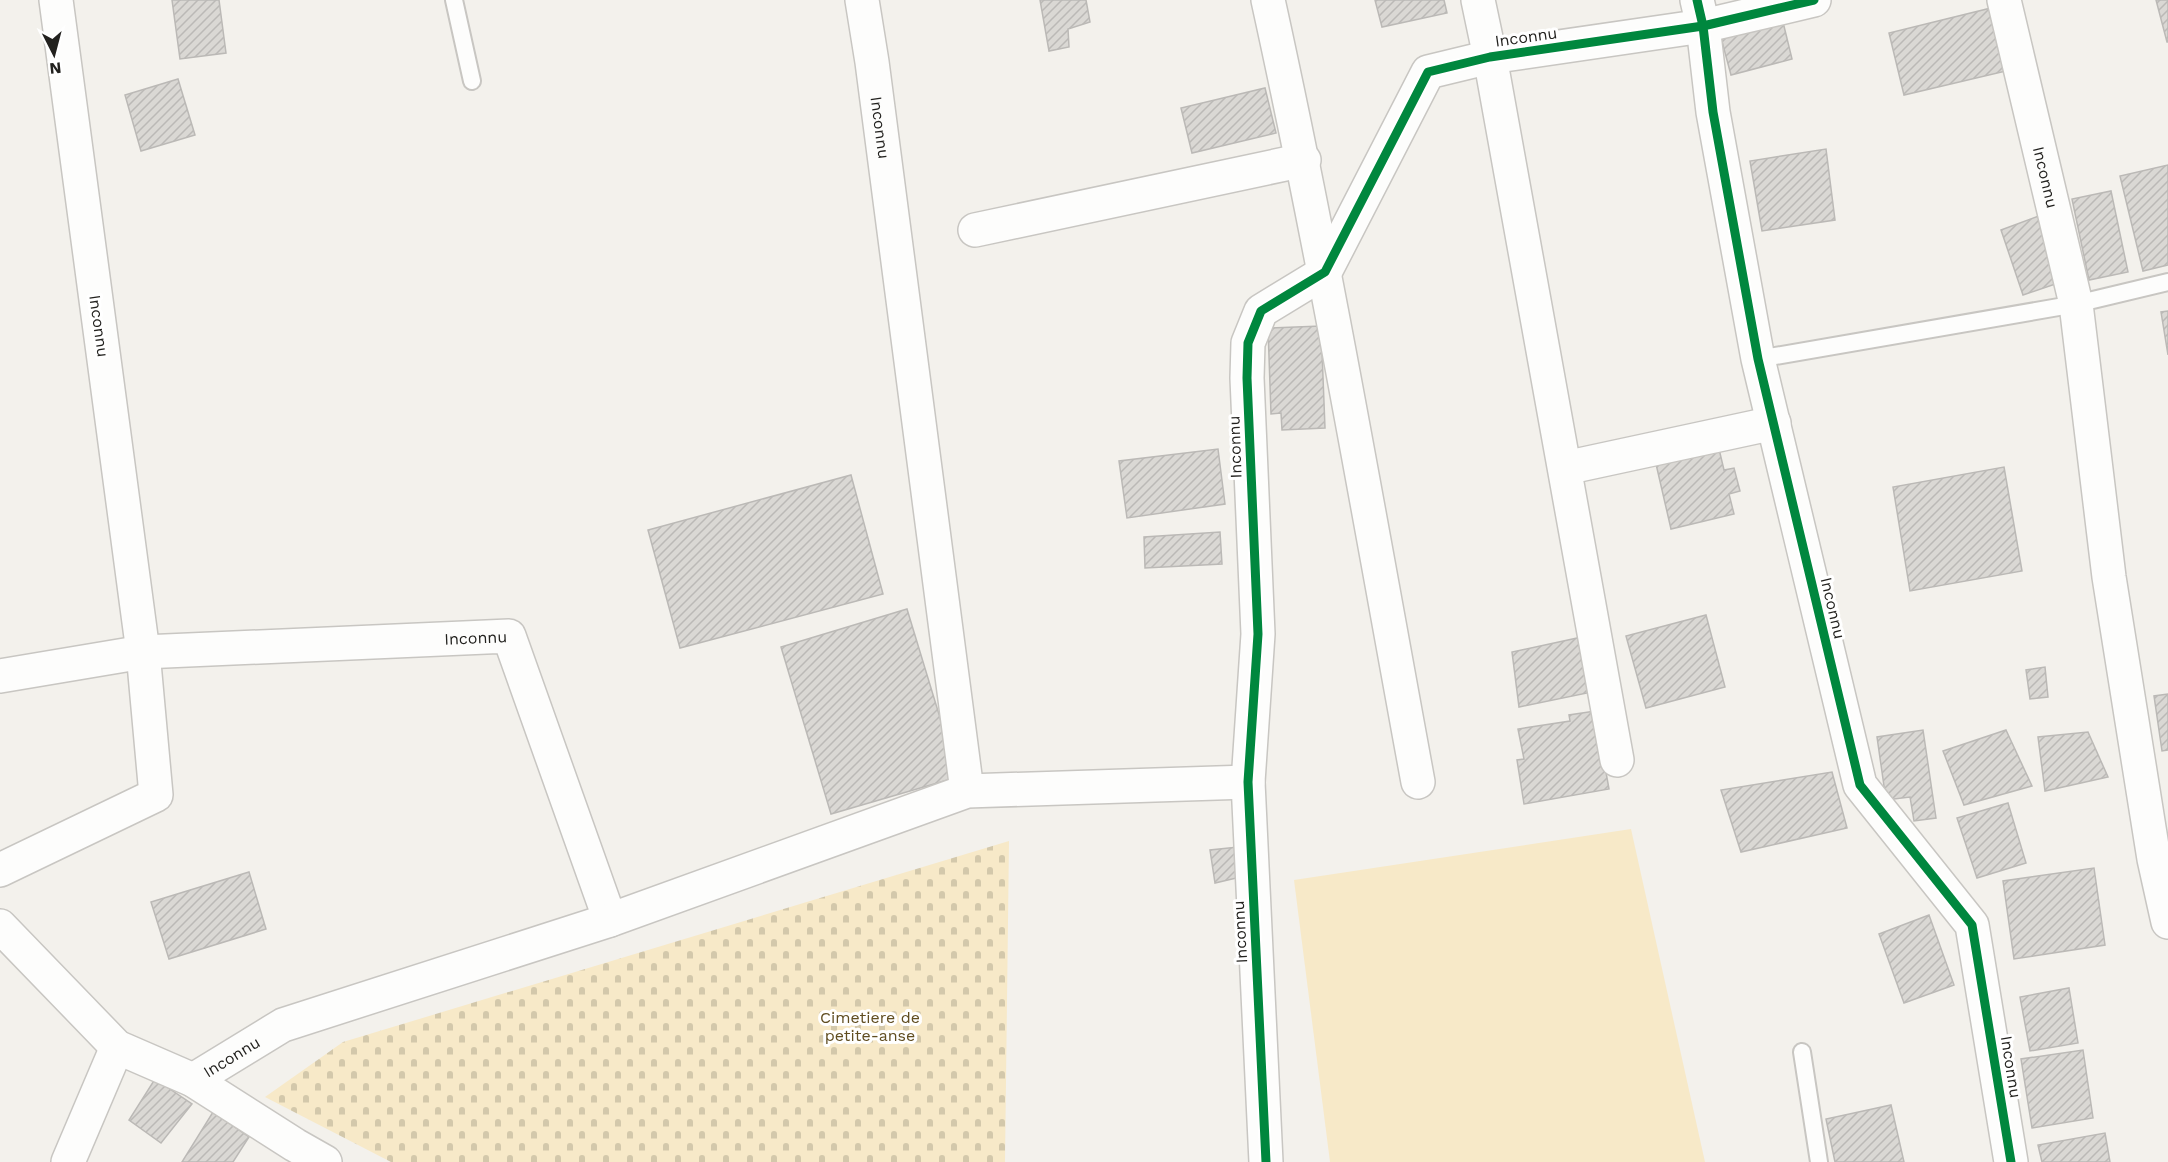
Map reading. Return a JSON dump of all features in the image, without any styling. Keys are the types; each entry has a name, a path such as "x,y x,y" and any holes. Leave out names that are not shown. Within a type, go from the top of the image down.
{"street":[{"name":"Inconnu","path":"0,870 156,795 143,652 56,0"},
{"name":"Inconnu","path":"862,0 967,791"},
{"path":"1268,0 1304,160 1418,782"},
{"name":"Inconnu","path":"1478,0 1617,760"},
{"name":"Inconnu","path":"1266,1162 1248,782 1258,634 1247,378 1248,343 1261,311 1325,272 1428,72 1700,13 1814,0"},
{"name":"Inconnu","path":"2004,0 2076,303 2109,577 2154,859 2168,922"},
{"name":"Inconnu","path":"1700,13 1713,112 1758,359 1860,785 1972,925 2012,1162"},
{"path":"975,230 1304,160"},
{"path":"1565,468 1774,423"},
{"name":"Inconnu","path":"0,676 143,652 509,636 610,920"},
{"name":"Inconnu","path":"193,1080 283,1025 610,920 967,791 1248,782"},
{"name":"Inconnu","path":"0,926 117,1047 193,1080 287,1154 325,1162"},
{"path":"68,1162 117,1047"}],"lane":[{"path":"454,0 472,81"},
{"path":"1758,359 2076,303 2168,282"},
{"path":"1802,1052 1819,1162"}],"green space":[{"path":"1631,829 1705,1162 1330,1162 1294,880"},
{"name":"Cimetiere de petite-anse","path":"1009,841 1005,1162 391,1162 265,1097 343,1042"}],"building":[{"path":"172,0 219,0 226,53 180,59"},
{"path":"1040,0 1086,0 1090,22 1068,29 1069,47 1049,51"},
{"path":"1375,0 1444,0 1447,13 1382,27"},
{"path":"2156,0 2168,0 2168,42 2167,42"},
{"path":"1991,8 2006,71 1904,95 1889,33"},
{"path":"1782,18 1792,59 1731,75 1720,34"},
{"path":"178,79 195,135 141,151 125,95"},
{"path":"1265,88 1276,133 1192,153 1181,108"},
{"path":"1826,149 1835,220 1762,231 1750,161"},
{"path":"2168,165 2168,265 2143,271 2120,176"},
{"path":"2111,191 2128,272 2089,280 2072,199"},
{"path":"2044,214 2067,280 2023,295 2001,230"},
{"path":"2168,311 2168,355 2161,312"},
{"path":"1321,326 1325,428 1282,430 1281,413 1271,414 1268,328"},
{"path":"1218,449 1225,504 1127,518 1119,461"},
{"path":"1719,449 1724,470 1734,468 1740,491 1729,494 1734,514 1671,529 1656,464"},
{"path":"2004,467 2022,571 1910,591 1893,487"},
{"path":"851,475 883,594 680,648 648,530"},
{"path":"1220,532 1222,564 1145,568 1144,537"},
{"path":"907,609 958,777 831,814 781,647"},
{"path":"1706,615 1725,687 1646,708 1626,636"},
{"path":"1582,637 1592,692 1519,707 1512,652"},
{"path":"2045,667 2048,697 2030,699 2026,670"},
{"path":"2168,694 2168,750 2162,751 2154,696"},
{"path":"1595,711 1609,789 1524,804 1517,760 1524,759 1518,729 1570,721 1569,715"},
{"path":"1923,730 1936,818 1914,821 1910,797 1886,800 1877,737"},
{"path":"2006,730 2032,786 1964,805 1943,751"},
{"path":"2088,732 2108,777 2045,791 2038,737"},
{"path":"1832,772 1847,828 1741,852 1721,790"},
{"path":"2008,803 2026,863 1977,878 1957,818"},
{"path":"1238,847 1245,876 1215,883 1210,850"},
{"path":"2094,868 2105,945 2014,959 2003,881"},
{"path":"249,872 266,929 169,959 151,902"},
{"path":"1929,915 1954,985 1904,1003 1879,934"},
{"path":"2069,988 2078,1043 2030,1051 2020,997"},
{"path":"2083,1050 2093,1118 2032,1128 2021,1059"},
{"path":"155,1079 192,1104 161,1143 129,1120"},
{"path":"1891,1105 1904,1162 1835,1162 1826,1119"},
{"path":"213,1112 249,1137 233,1162 182,1162"},
{"path":"2105,1133 2110,1162 2042,1162 2038,1145"}],"cycle path":[{"path":"1697,0 1703,26 1713,112 1758,359 1860,785 1972,925 2011,1162"},
{"path":"1266,1162 1248,782 1258,634 1247,378 1248,343 1261,311 1325,272 1428,72 1490,57 1703,26 1814,0"}]}
